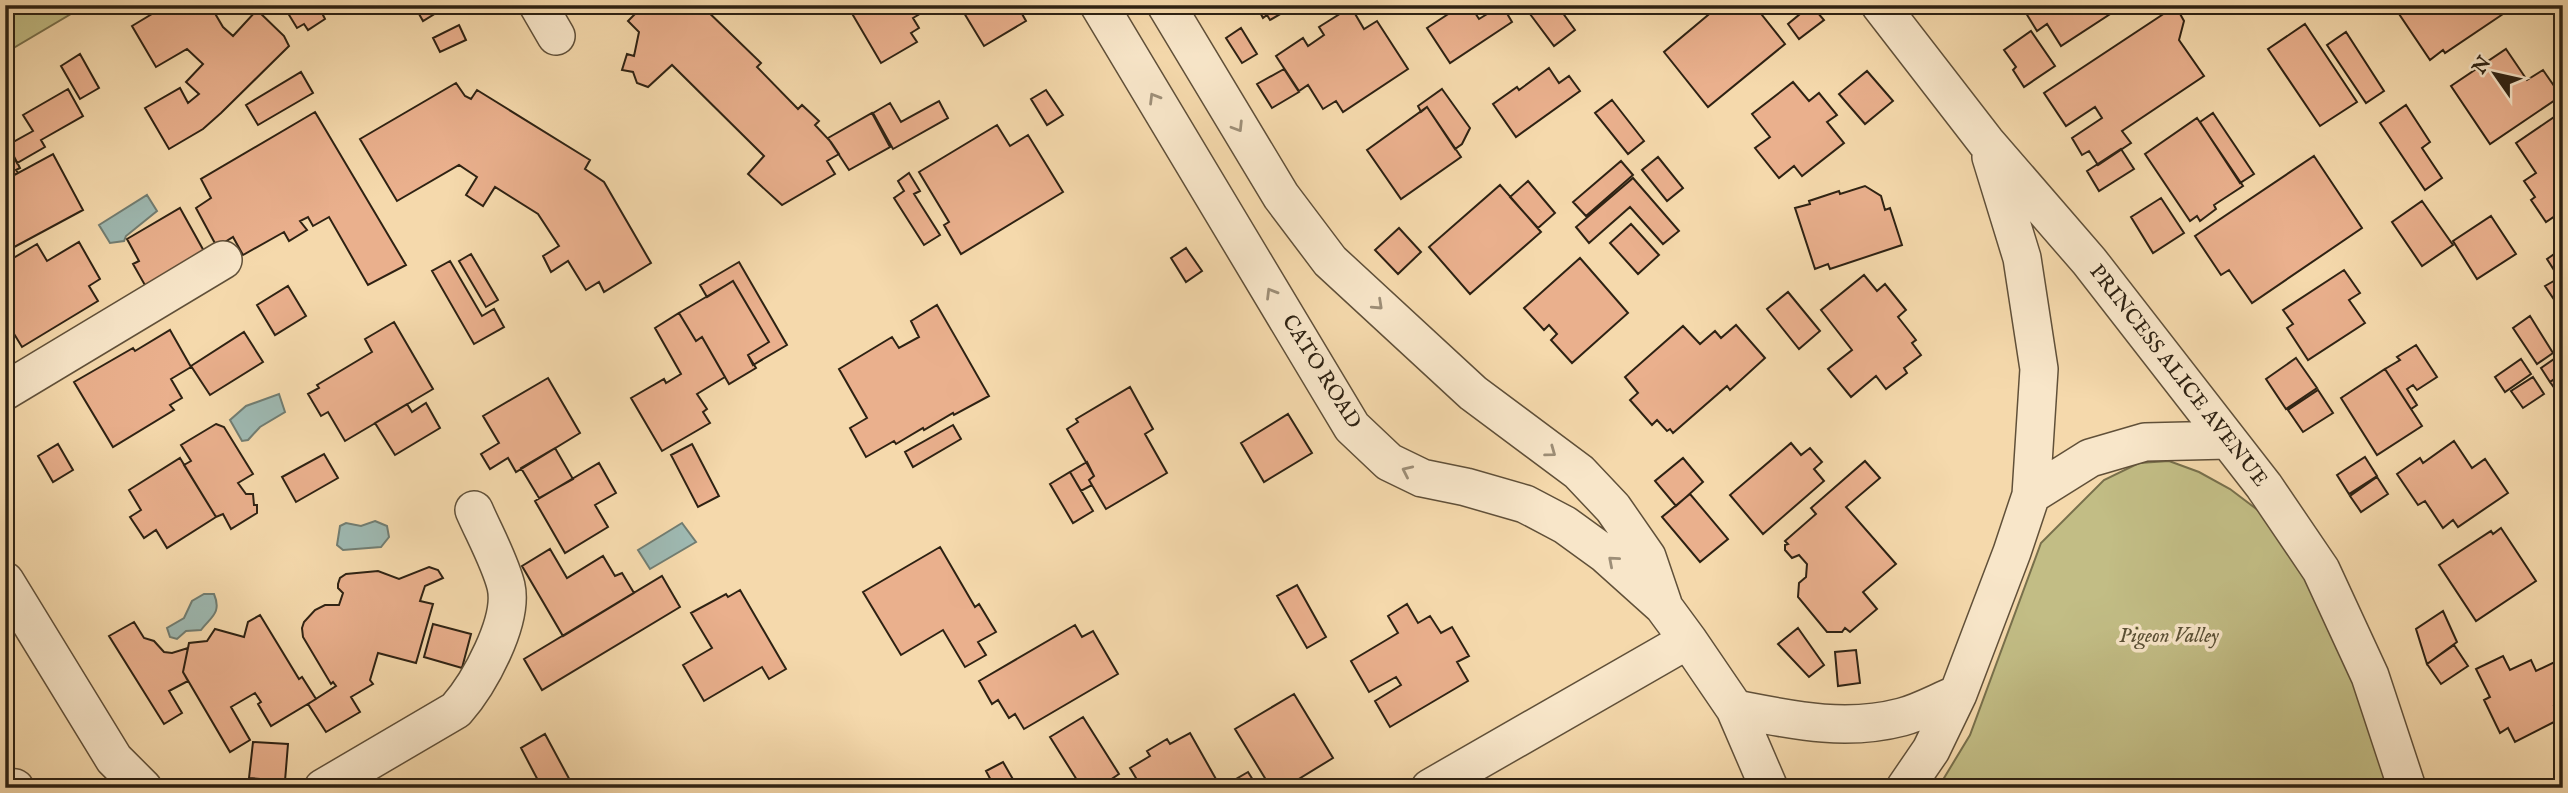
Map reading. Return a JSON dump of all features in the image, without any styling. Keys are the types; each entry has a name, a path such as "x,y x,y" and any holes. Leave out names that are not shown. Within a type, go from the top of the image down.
{"street":[{"path":"538,5 556,36"},
{"name":"CATO ROAD","path":"1099,5 1352,427 1389,462 1422,478 1525,504 1565,525 1605,554 1663,606 1688,640 1735,709 1769,788"},
{"name":"CATO ROAD","path":"1166,5 1281,196 1330,261 1473,393 1579,472 1604,499 1647,557 1663,606"},
{"name":"PRINCESS ALICE AVENUE","path":"1880,5 1986,142 2089,261 2264,486 2321,570 2370,676 2407,788"},
{"path":"1905,788 1931,750 1958,694 2031,495 2039,369 2022,258 1986,142"},
{"path":"5,391 223,260"},
{"path":"2031,495 2090,458 2144,442 2228,440"},
{"path":"323,788 456,710 483,674 504,618 507,598 506,584 474,510"},
{"path":"5,581 118,774 143,788"},
{"path":"1430,788 1688,640"},
{"path":"1735,709 1798,721 1855,726 1904,717 1958,694"},
{"path":"5,787 15,788"}],"green space":[{"path":"5,5 86,5 5,53"},
{"name":"Pigeon Valley","path":"2169,461 2199,472 2230,489 2267,517 2308,568 2395,788 1938,788 1970,735 2041,543 2104,480 2139,463"}],"water":[{"path":"147,195 157,211 126,236 124,241 110,243 99,225"},
{"path":"279,394 285,412 260,427 248,440 242,441 230,420 246,406"},
{"path":"375,521 387,526 389,537 381,547 343,550 337,545 340,526 346,523 361,526"},
{"path":"682,523 696,542 650,569 638,550"},
{"path":"204,594 214,594 216,600 217,606 212,618 201,630 186,631 177,639 170,637 167,628 184,618 192,601"}],"building":[{"path":"167,5 210,5 223,27 233,36 257,10 284,36 289,46 203,129 169,149 145,108 180,88 188,103 199,94 186,82 203,64 187,49 156,67 132,26"},
{"path":"283,5 335,5 322,13 325,19 308,30 304,24 297,28"},
{"path":"414,5 449,5 423,21"},
{"path":"630,5 693,5 697,9 701,5 761,63 757,67 798,109 802,105 819,121 815,125 839,154 827,161 835,174 782,205 748,174 764,156 672,65 648,87 637,83 633,72 622,70 627,54 634,56 639,32 628,21 637,12"},
{"path":"847,5 935,5 913,18 919,28 911,33 917,42 881,63"},
{"path":"965,5 1017,5 1026,21 984,46 961,8"},
{"path":"1256,5 1296,5 1270,20 1267,15 1263,18"},
{"path":"1462,5 1470,5 1479,19 1502,5 1512,22 1450,63 1427,28"},
{"path":"1541,5 1557,5 1575,30 1554,46 1530,14"},
{"path":"1720,5 1754,5 1785,44 1708,107 1664,52"},
{"path":"1811,5 1824,20 1799,39 1788,24"},
{"path":"2021,5 2124,5 2061,46 2047,24 2037,31"},
{"path":"2393,5 2502,5 2506,12 2430,60"},
{"path":"1351,7 1364,29 1377,21 1408,69 1343,112 1336,101 1323,109 1308,85 1299,91 1276,56 1303,38 1308,46 1324,35 1319,27"},
{"path":"2168,11 2179,12 2184,21 2179,40 2204,76 2122,131 2131,143 2098,165 2089,151 2082,155 2072,138 2102,118 2095,107 2066,126 2044,93"},
{"path":"2305,24 2357,102 2320,126 2268,49"},
{"path":"459,25 466,40 440,52 433,38"},
{"path":"1241,28 1257,54 1242,63 1226,38"},
{"path":"2031,31 2055,66 2024,87 2013,70 2016,67 2004,50"},
{"path":"2346,32 2384,91 2366,103 2327,45"},
{"path":"2506,49 2527,80 2543,70 2561,96 2490,144 2451,86"},
{"path":"80,54 99,88 80,99 61,66"},
{"path":"1549,68 1559,83 1569,76 1580,91 1516,137 1493,104 1517,87 1519,90"},
{"path":"1284,69 1299,92 1272,108 1257,84"},
{"path":"1867,71 1893,101 1865,124 1839,94"},
{"path":"301,72 313,93 258,125 246,105"},
{"path":"1793,82 1809,101 1819,93 1837,115 1827,122 1844,143 1802,176 1794,166 1779,178 1755,148 1770,137 1752,114"},
{"path":"456,83 465,96 471,99 477,90 590,160 585,169 604,182 651,263 604,292 599,282 586,290 568,261 551,272 543,256 559,246 538,214 495,187 483,206 466,195 477,177 459,165 397,201 360,139"},
{"path":"68,89 83,116 41,140 45,147 17,163 8,145 33,131 23,115"},
{"path":"1442,89 1470,128 1462,144 1455,149 1427,107 1421,112 1418,106"},
{"path":"1046,90 1063,115 1047,125 1031,99"},
{"path":"1612,100 1644,141 1628,154 1595,113"},
{"path":"939,101 948,118 893,149 873,113 890,103 901,122"},
{"path":"2406,105 2430,142 2422,148 2442,178 2425,190 2380,123"},
{"path":"1427,107 1461,157 1401,199 1367,150"},
{"path":"2563,111 2563,215 2561,212 2546,222 2531,200 2535,197 2524,181 2536,173 2516,143"},
{"path":"315,112 406,265 368,285 329,217 313,226 308,217 300,221 307,230 289,241 284,232 243,255 233,237 217,247 196,208 211,198 201,179"},
{"path":"872,113 890,147 849,170 828,138"},
{"path":"2213,113 2254,174 2240,183 2200,122"},
{"path":"2197,118 2243,186 2214,205 2216,209 2200,221 2197,216 2190,221 2145,154"},
{"path":"997,125 1010,146 1028,135 1063,192 961,254 944,225 949,222 919,172"},
{"path":"8,145 20,168 16,170 18,173 5,180 5,147"},
{"path":"2121,149 2134,169 2099,191 2087,171"},
{"path":"53,154 83,210 5,252 5,180"},
{"path":"2314,156 2362,228 2252,303 2229,270 2221,275 2195,236"},
{"path":"1658,157 1683,188 1667,201 1642,170"},
{"path":"1621,161 1633,175 1586,216 1573,202"},
{"path":"909,173 920,191 914,194 940,235 924,245 894,198 904,191 898,181"},
{"path":"1633,178 1679,231 1663,244 1630,207 1589,243 1576,227"},
{"path":"1528,181 1555,213 1538,228 1510,197"},
{"path":"1500,185 1541,232 1470,294 1429,247"},
{"path":"1865,186 1881,196 1885,210 1890,208 1902,245 1830,269 1828,264 1815,269 1795,208 1839,191 1840,194"},
{"path":"2161,198 2184,233 2153,253 2131,217"},
{"path":"2422,201 2453,245 2422,266 2392,222"},
{"path":"180,208 205,253 146,287 133,264 139,261 127,239"},
{"path":"2491,216 2516,254 2477,279 2453,241"},
{"path":"1631,224 1659,255 1638,274 1610,243"},
{"path":"1399,228 1421,252 1398,274 1375,250"},
{"path":"79,242 100,279 89,286 98,301 22,347 5,319 5,263 37,244 47,261"},
{"path":"1186,248 1202,271 1186,282 1171,258"},
{"path":"2563,248 2563,313 2545,286 2559,278 2547,259"},
{"path":"471,254 498,300 486,307 459,261"},
{"path":"1580,258 1628,313 1572,363 1551,340 1557,334 1549,325 1544,330 1524,308"},
{"path":"450,261 482,316 494,309 504,327 474,344 432,271"},
{"path":"739,262 787,345 753,365 748,355 769,342 733,281 707,297 700,285"},
{"path":"2344,270 2360,293 2349,300 2365,323 2308,360 2287,328 2293,324 2283,310"},
{"path":"1864,275 1877,291 1885,284 1906,310 1898,317 1916,340 1912,343 1921,355 1904,368 1907,373 1886,389 1876,376 1851,397 1828,369 1852,350 1821,310"},
{"path":"733,281 769,342 748,355 756,368 729,384 702,337 696,341 679,313"},
{"path":"288,286 306,316 275,335 257,305"},
{"path":"1788,292 1820,331 1799,349 1767,309"},
{"path":"937,305 989,396 866,457 850,428 867,418 839,369 892,337 899,348 919,337 911,321"},
{"path":"679,313 696,341 702,337 725,377 697,394 707,409 703,412 710,423 662,451 631,398 664,379 666,383 681,374 655,328"},
{"path":"2530,316 2553,353 2537,364 2513,328"},
{"path":"394,322 433,389 345,441 328,412 321,416 308,394 319,388 317,385 372,352 365,339"},
{"path":"1736,325 1765,358 1730,390 1727,386 1673,433 1670,429 1667,431 1657,420 1652,425 1630,400 1638,393 1625,377 1683,326 1700,344 1715,331 1721,338"},
{"path":"170,330 191,367 171,379 182,398 170,405 174,410 113,447 74,382"},
{"path":"244,332 263,362 210,395 191,366"},
{"path":"2416,345 2437,377 2417,390 2413,385 2407,389 2417,405 2411,409 2385,369 2400,360 2397,357"},
{"path":"2557,357 2563,366 2563,373 2550,382 2541,368"},
{"path":"2296,358 2317,388 2286,409 2266,379"},
{"path":"2521,359 2531,374 2505,392 2495,377"},
{"path":"2385,369 2422,426 2377,455 2341,398"},
{"path":"2563,373 2563,400 2550,382"},
{"path":"2533,377 2544,394 2523,408 2511,391"},
{"path":"548,378 580,433 516,472 508,458 490,469 481,454 499,443 483,416"},
{"path":"1130,387 1153,429 1145,434 1167,473 1106,509 1089,480 1094,476 1067,429 1078,422 1076,419"},
{"path":"2318,390 2333,413 2303,432 2288,410"},
{"path":"426,403 440,428 395,455 375,423 407,404 412,412"},
{"path":"1288,414 1312,453 1264,482 1241,443"},
{"path":"216,424 224,427 253,474 238,483 246,494 253,494 257,513 231,529 223,514 216,517 184,465 191,461 181,445"},
{"path":"953,425 961,439 913,467 905,452"},
{"path":"2454,441 2472,468 2485,459 2508,493 2458,527 2453,520 2443,528 2425,501 2418,505 2397,474 2420,458 2423,463"},
{"path":"1791,443 1801,455 1810,448 1822,462 1814,469 1824,481 1763,534 1730,495"},
{"path":"58,444 73,470 53,482 38,456"},
{"path":"692,444 719,496 698,507 671,455"},
{"path":"555,448 573,479 539,498 521,468"},
{"path":"324,454 338,478 296,502 282,477"},
{"path":"2365,457 2377,476 2349,494 2337,475"},
{"path":"180,458 216,517 167,548 156,530 144,538 130,517 141,510 129,490"},
{"path":"1683,458 1703,482 1676,506 1655,481"},
{"path":"1865,461 1880,478 1846,507 1896,564 1863,592 1877,609 1850,632 1845,628 1842,632 1827,632 1798,597 1799,583 1806,577 1807,564 1799,555 1792,558 1785,550 1785,545 1788,544 1785,541 1816,514 1811,508"},
{"path":"1087,462 1094,476 1089,480 1092,485 1081,491 1070,472"},
{"path":"599,463 616,493 595,505 608,527 565,553 535,501"},
{"path":"1070,472 1093,511 1073,523 1050,484"},
{"path":"2377,477 2388,494 2361,512 2350,496"},
{"path":"1690,494 1728,539 1700,562 1662,517"},
{"path":"2501,528 2536,581 2476,621 2439,565 2491,531 2493,534"},
{"path":"940,547 975,607 979,604 996,632 978,642 986,655 965,667 943,630 901,655 863,592"},
{"path":"550,549 567,578 603,556 615,576 622,573 634,593 563,636 522,566"},
{"path":"429,567 438,570 443,578 425,586 420,601 433,604 416,663 378,653 370,680 373,684 351,697 360,712 326,732 308,704 336,686 333,682 331,684 303,637 304,622 315,610 325,605 339,605 343,593 338,584 340,578 346,574 378,571 399,579"},
{"path":"662,576 680,607 542,690 524,659"},
{"path":"1297,585 1326,637 1307,648 1277,596"},
{"path":"740,590 786,669 769,679 762,667 704,701 683,665 712,648 691,613 726,594 728,597"},
{"path":"1407,604 1418,623 1430,616 1441,633 1452,627 1469,656 1457,662 1468,681 1390,727 1375,701 1401,685 1396,677 1369,692 1351,661 1398,633 1388,616"},
{"path":"2443,611 2457,642 2427,664 2416,629"},
{"path":"260,615 299,679 302,677 316,699 271,726 255,693 231,707 250,740 230,752 183,672 189,643 207,641 215,629 244,637 248,622"},
{"path":"134,622 144,638 154,641 164,652 172,653 188,648 183,672 188,681 169,691 182,713 164,724 109,636"},
{"path":"433,624 471,634 462,668 424,657"},
{"path":"1075,625 1082,637 1093,631 1118,674 1024,729 1015,714 1009,718 998,700 992,704 979,681"},
{"path":"1798,628 1824,665 1809,677 1778,644"},
{"path":"2454,645 2468,666 2441,684 2427,664"},
{"path":"1856,650 1860,683 1838,686 1835,652"},
{"path":"2503,656 2510,670 2531,660 2536,671 2563,658 2563,701 2554,706 2560,719 2515,742 2508,728 2500,733 2484,700 2490,697 2476,669"},
{"path":"1294,694 1333,758 1284,788 1271,788 1235,729"},
{"path":"1083,717 1119,774 1098,788 1082,788 1050,737"},
{"path":"1190,733 1221,788 1142,788 1130,768 1150,756 1147,751 1167,739 1170,744"},
{"path":"545,734 573,786 570,788 542,788 521,748"},
{"path":"253,742 288,744 285,781 249,778"},
{"path":"1003,762 1018,788 995,788 986,771"},
{"path":"1248,772 1258,788 1234,788 1231,782"}]}
